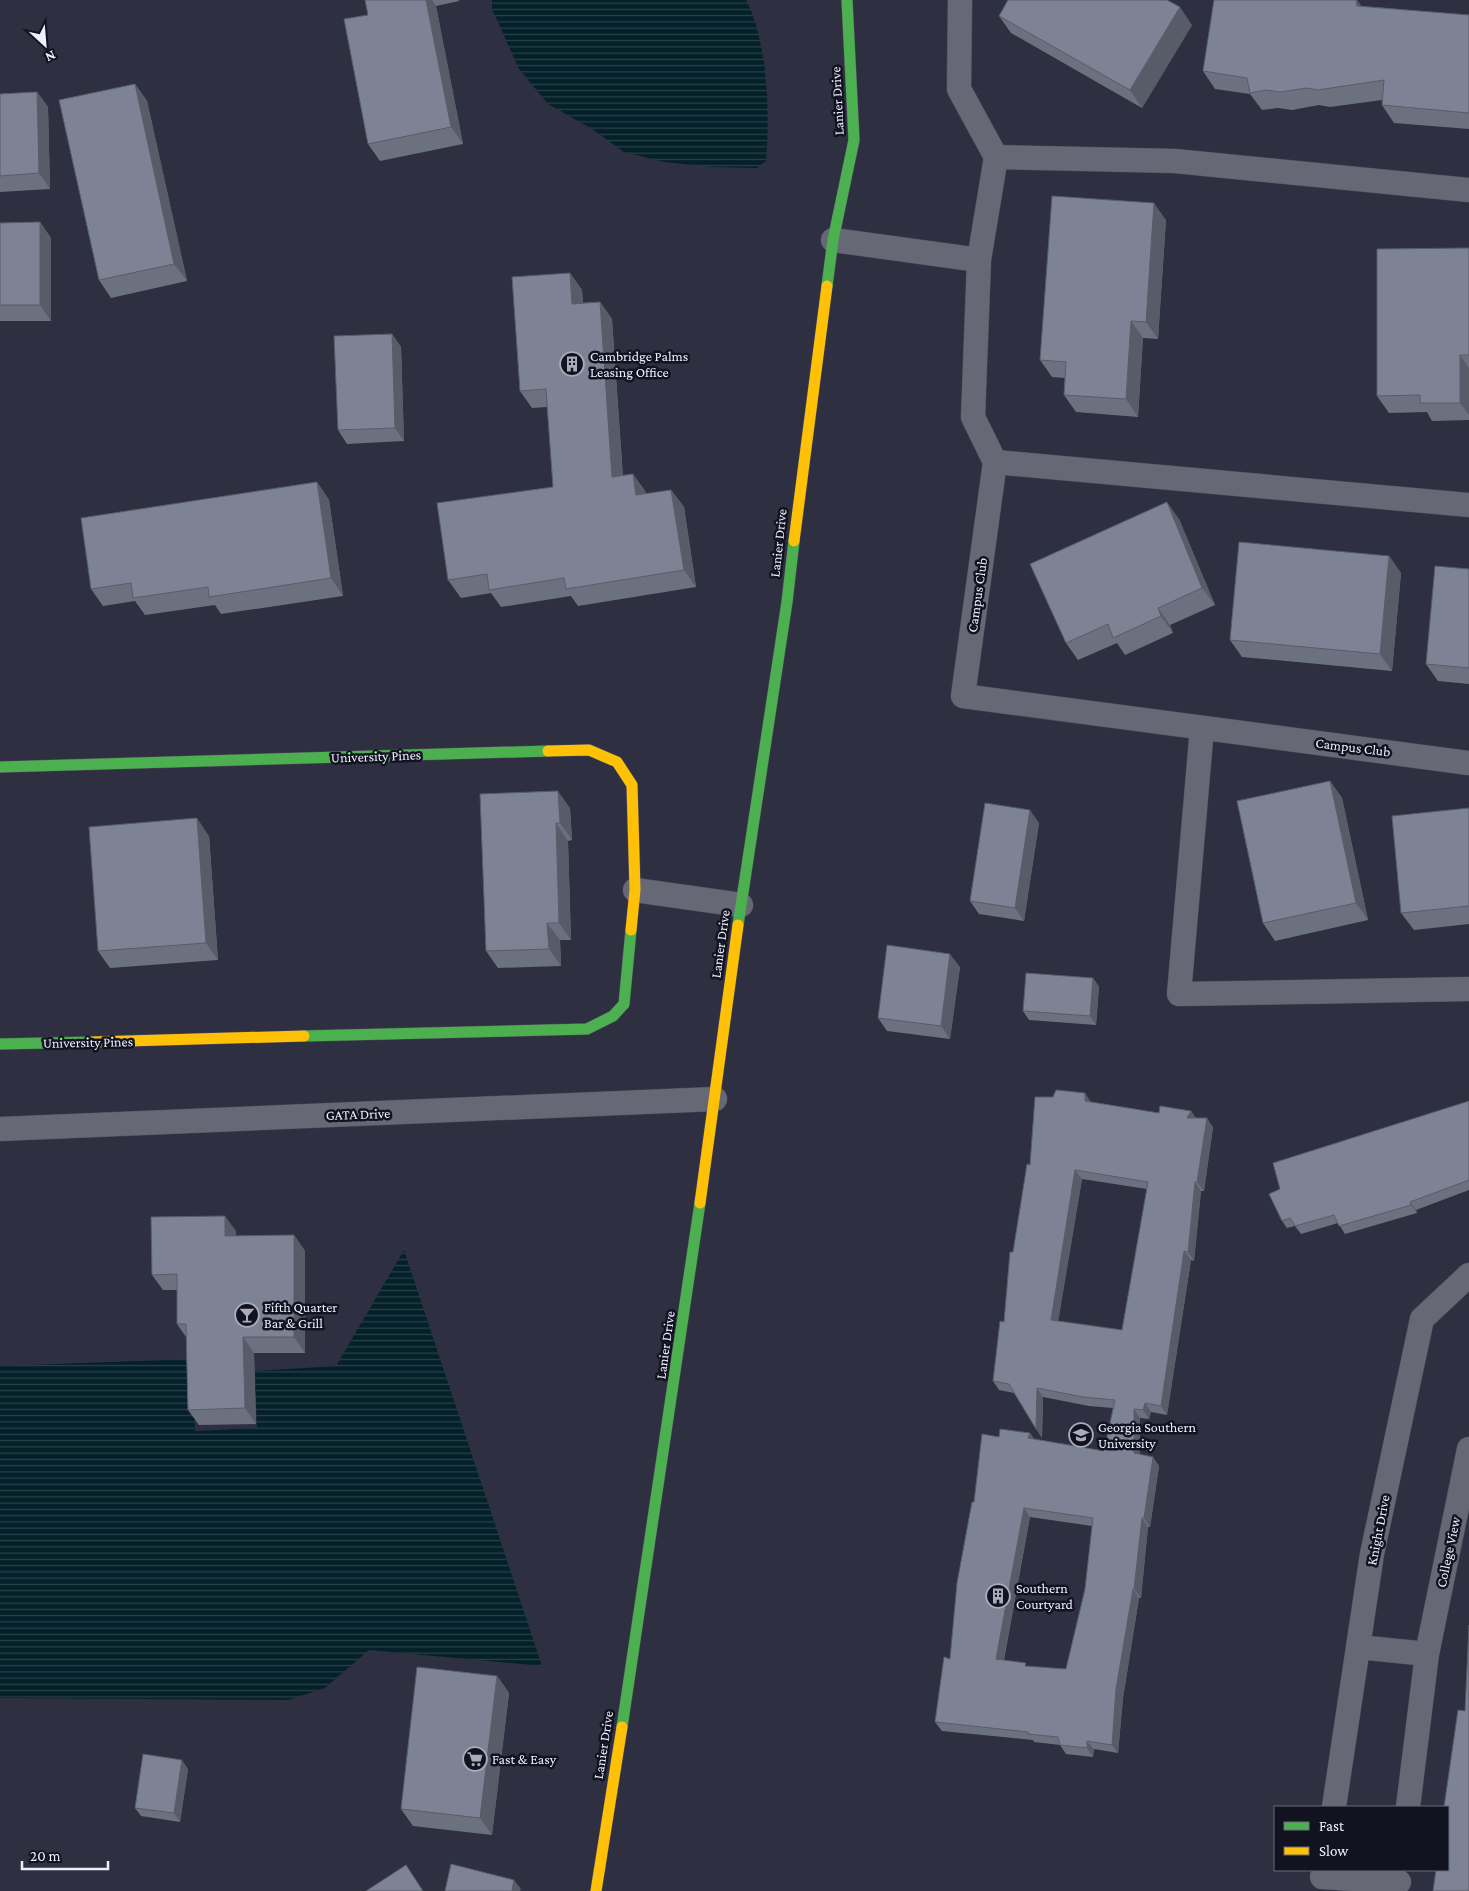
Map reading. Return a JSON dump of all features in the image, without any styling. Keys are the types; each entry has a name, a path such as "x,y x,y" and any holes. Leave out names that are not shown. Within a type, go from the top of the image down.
{"street":[{"name":"Lanier Drive","path":"596,1891 650,1550 716,1099 741,905 787,602 806,435 833,240 854,140 847,0"},
{"path":"960,0 960,89 996,157 979,260 973,417 995,462 1469,505"},
{"path":"996,157 1175,161 1469,190"},
{"path":"833,240 979,260"},
{"name":"Campus Club","path":"995,462 963,696 1469,763"},
{"path":"1202,728 1179,994 1469,990"},
{"name":"University Pines","path":"0,767 589,750 617,762 632,785 635,890 624,1004 612,1016 587,1029 0,1044"},
{"path":"635,890 741,905"},
{"name":"GATA Drive","path":"0,1129 716,1099"},
{"name":"Knight Drive","path":"1334,1806 1372,1554 1422,1320 1469,1275"},
{"name":"College View","path":"1408,1806 1427,1654 1469,1449"},
{"path":"1358,1647 1427,1654"},
{"path":"1321,1879 1399,1881"}],"water":[{"path":"492,0 746,0 759,36 766,79 768,122 766,161 757,168 713,167 664,162 624,152 592,129 548,104 519,69 492,9"},
{"path":"404,1250 542,1666 369,1650 325,1688 288,1700 0,1698 0,1366 193,1359 195,1431 257,1428 255,1371 336,1366"}],"building":[{"path":"365,0 426,0 451,127 368,144 344,19 368,15"},
{"path":"1008,0 1167,0 1180,7 1130,90 999,16"},
{"path":"1214,0 1356,0 1357,6 1469,15 1469,113 1382,105 1384,80 1318,90 1307,88 1280,92 1266,90 1250,93 1247,78 1203,71"},
{"path":"135,84 174,264 99,280 59,100"},
{"path":"37,92 39,173 0,176 0,94"},
{"path":"1052,196 1154,203 1146,322 1131,321 1126,399 1064,395 1066,362 1040,360"},
{"path":"40,222 40,305 0,305 0,223"},
{"path":"1469,248 1469,355 1460,355 1460,403 1420,403 1420,395 1377,396 1377,249"},
{"path":"570,273 572,304 600,302 612,477 633,474 636,495 671,490 684,570 566,589 564,578 489,590 487,574 448,580 437,503 553,487 546,389 520,391 512,277"},
{"path":"392,334 395,428 338,430 334,336"},
{"path":"317,482 331,578 209,597 208,587 133,598 131,583 91,589 81,518"},
{"path":"1167,502 1202,588 1158,608 1161,616 1113,638 1108,624 1066,643 1030,564"},
{"path":"1239,542 1389,556 1380,654 1230,640"},
{"path":"1435,566 1469,569 1469,668 1426,664"},
{"path":"1330,781 1356,903 1263,923 1237,801"},
{"path":"558,791 560,823 556,823 559,923 547,923 549,949 486,951 480,794"},
{"path":"985,803 1030,810 1015,908 970,901"},
{"path":"1469,808 1469,906 1401,913 1392,816"},
{"path":"197,818 206,943 98,951 89,827"},
{"path":"887,945 950,954 941,1026 878,1018"},
{"path":"1026,973 1093,978 1090,1016 1023,1011"},
{"path":"1056,1090 1085,1093 1085,1101 1159,1113 1160,1106 1191,1111 1187,1118 1207,1118 1197,1182 1195,1182 1188,1252 1184,1251 1161,1406 1145,1403 1143,1410 1134,1409 1134,1453 1153,1457 1144,1518 1142,1518 1134,1589 1116,1689 1112,1745 1087,1741 1087,1748 1060,1745 1058,1737 935,1722 944,1657 950,1659 957,1583 972,1502 974,1502 982,1434 999,1437 1000,1429 1030,1433 1028,1438 1104,1451 1115,1400 1083,1397 1037,1388 1036,1429 1009,1384 993,1381 1000,1321 1004,1322 1010,1252 1013,1252 1027,1164 1030,1165 1035,1097 1053,1097","holes":["1075,1170 1148,1182 1122,1330 1051,1320","1024,1508 1093,1518 1085,1589 1066,1669 1025,1666 1026,1663 996,1659"]},
{"path":"1469,1101 1469,1180 1410,1202 1411,1205 1339,1226 1334,1215 1295,1226 1290,1218 1282,1221 1269,1194 1280,1189 1273,1163"},
{"name":"Fifth Quarter Bar & Grill","path":"225,1216 225,1236 294,1235 294,1337 243,1337 245,1408 188,1410 186,1324 177,1324 177,1274 152,1275 151,1217"},
{"path":"1469,1625 1469,1891 1433,1891 1436,1871 1449,1871 1449,1806 1444,1806 1458,1710 1465,1711"},
{"path":"417,1667 497,1676 480,1818 401,1809"},
{"path":"143,1754 182,1760 174,1813 135,1808"},
{"path":"451,1864 514,1880 512,1891 445,1891"},
{"path":"406,1865 423,1891 366,1891"}],"traffic: fast":[{"path":"827,286 833,240 854,140 847,0"},
{"path":"738,925 787,602 794,541"},
{"path":"0,767 548,751"},
{"path":"304,1036 587,1029 613,1016 624,1004 631,930"},
{"path":"0,1044 93,1042"},
{"path":"622,1727 700,1203"}],"traffic: slow":[{"path":"794,541 827,286"},
{"path":"548,751 589,750 617,762 632,785 635,890 631,930"},
{"path":"700,1203 738,925"},
{"path":"93,1042 304,1036"},
{"path":"596,1891 622,1727"}],"place":[{"name":"Cambridge Palms Leasing Office","path":"572,364"},
{"name":"Fifth Quarter Bar & Grill","path":"247,1315"},
{"name":"Georgia Southern University","path":"1081,1435"},
{"name":"Southern Courtyard","path":"998,1596"},
{"name":"Fast & Easy","path":"475,1759"}]}
